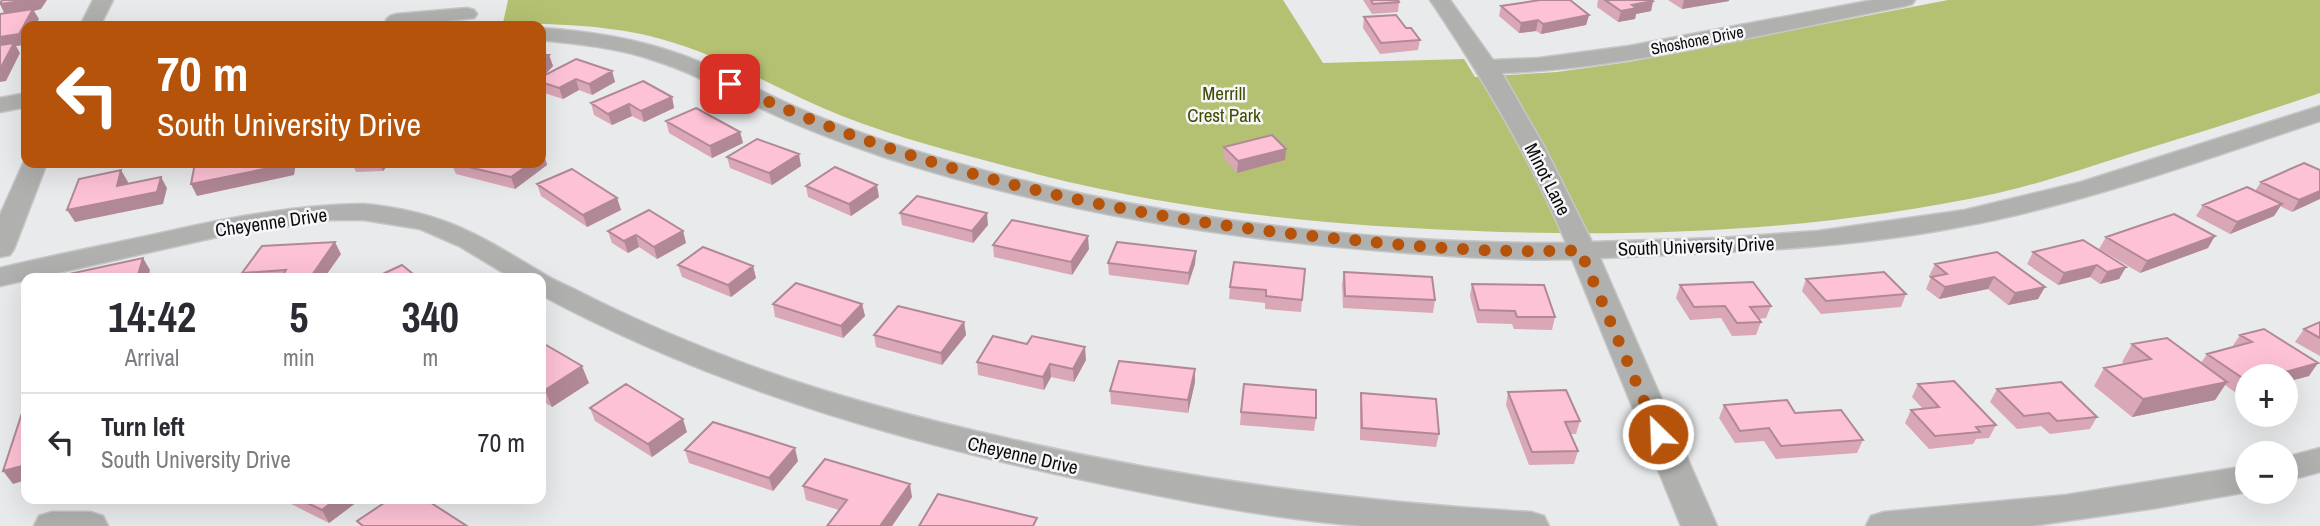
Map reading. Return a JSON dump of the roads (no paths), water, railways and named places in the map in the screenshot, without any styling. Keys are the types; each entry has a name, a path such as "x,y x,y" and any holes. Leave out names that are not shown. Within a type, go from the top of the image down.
{"street":[{"path":"92,21 103,0"},
{"path":"397,21 407,14 412,0"},
{"name":"Minot Lane","path":"1440,0 1488,67 1570,222 1699,526"},
{"name":"Shoshone Drive","path":"1488,67 1539,65 1629,53 1905,0"},
{"path":"409,21 467,13"},
{"name":"South University Drive","path":"546,35 622,45 672,58 832,130 940,166 1065,197 1185,220 1402,245 1553,251 1750,246 1851,236 1933,224 2070,194 2320,113"},
{"path":"0,105 21,101"},
{"path":"0,249 32,168"},
{"name":"Cheyenne Drive","path":"0,277 262,220 347,213 389,215 427,222 455,233 524,273"},
{"name":"Cheyenne Drive","path":"546,286 579,304 679,349 772,385 900,425 1068,466 1228,496 1381,515 1531,526"},
{"path":"2298,466 2320,460"},
{"path":"1884,526 2047,512 2151,498 2235,481"},
{"path":"52,526 90,526"}],"park label":[{"name":"Merrill Crest Park","path":"1224,104"}]}
